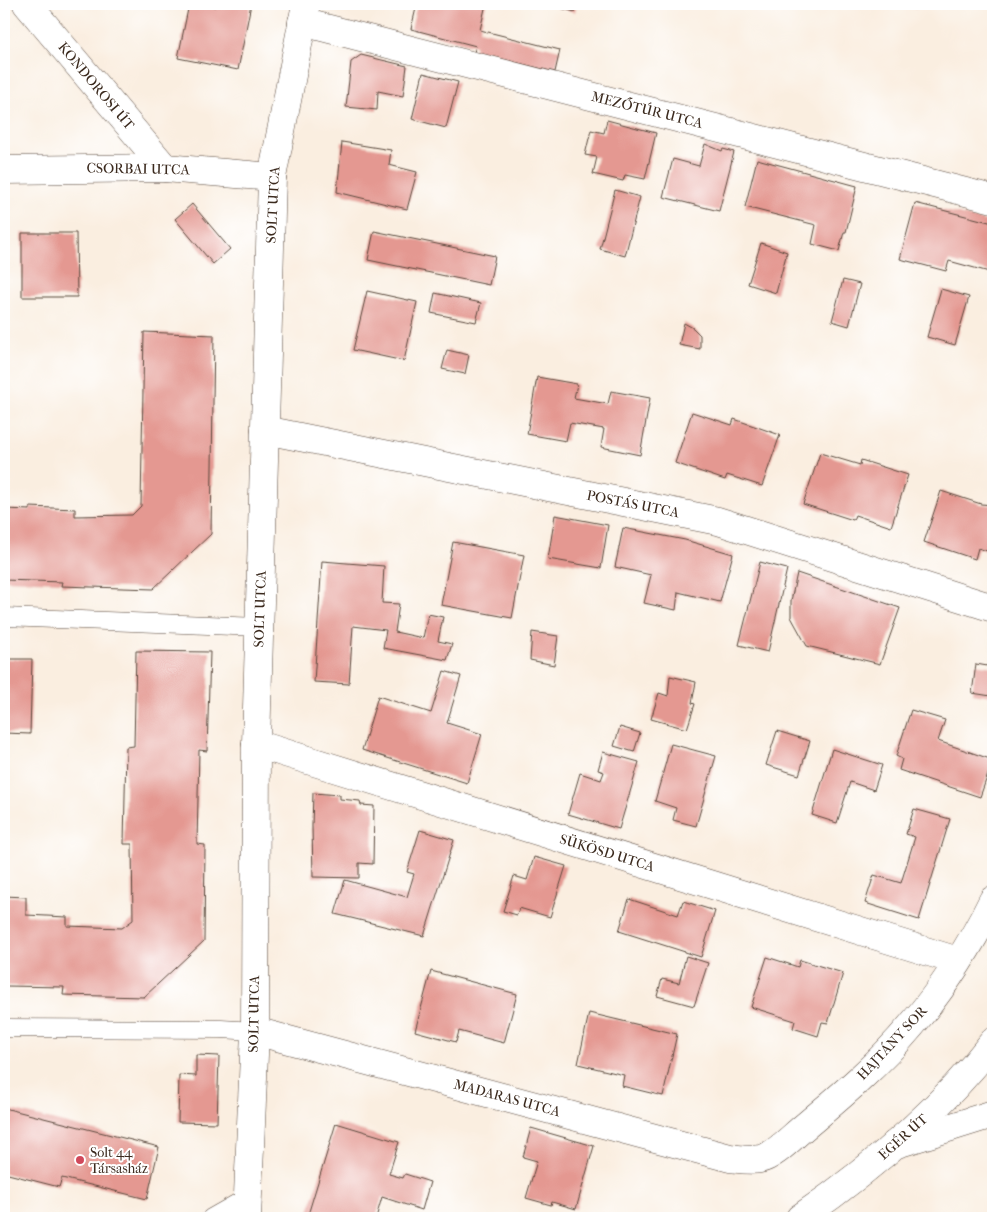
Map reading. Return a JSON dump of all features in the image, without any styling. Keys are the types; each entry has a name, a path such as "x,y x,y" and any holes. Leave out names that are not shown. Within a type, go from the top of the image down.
{"street":[{"name":"KONDOROSI ÚT","path":"27,4 165,168"},
{"name":"SOLT UTCA","path":"247,1208 255,1031 256,744 272,177 304,13"},
{"name":"MEZŐTÚR UTCA","path":"304,13 993,199"},
{"name":"CSORBAI UTCA","path":"4,170 165,168 272,177"},
{"name":"POSTÁS UTCA","path":"265,430 718,521 993,608"},
{"name":"SÜKÖSD UTCA","path":"256,744 958,961"},
{"name":"HAJTÁNY SOR","path":"760,1159 776,1150 807,1124 889,1050 922,1013 971,941 993,900"},
{"name":"MADARAS UTCA","path":"255,1031 730,1158 760,1159"},
{"name":"EGÉR ÚT","path":"800,1218 858,1176 939,1104 993,1042"},
{"path":"894,1145 993,1114"}],"lane":[{"path":"4,617 259,627"},
{"path":"4,1028 221,1029 255,1031"},
{"path":"211,1218 247,1208"}],"building":[{"path":"189,4 215,7 215,4 251,4 238,70 178,58"},
{"path":"417,4 486,4 480,30 560,50 555,72 474,52 476,46 411,29"},
{"path":"545,4 577,4 575,12"},
{"path":"902,4 918,4 916,9"},
{"path":"361,55 407,66 403,96 378,91 377,110 346,107 351,62"},
{"path":"423,73 458,82 446,128 412,119"},
{"path":"607,120 656,133 645,179 625,175 623,181 593,174 597,157 585,155 591,130 604,133"},
{"path":"342,142 391,150 389,165 417,172 407,209 337,192"},
{"path":"705,144 722,151 723,149 734,152 719,211 663,197 673,159 699,166"},
{"path":"757,159 857,186 846,232 844,232 839,251 812,244 816,225 745,207"},
{"path":"615,190 640,197 625,256 600,249"},
{"path":"915,203 993,223 993,273 949,261 946,271 900,259"},
{"path":"192,204 230,249 213,264 175,219"},
{"path":"374,231 495,256 489,285 368,260"},
{"path":"22,233 76,233 77,297 22,297"},
{"path":"761,243 787,252 776,293 748,284"},
{"path":"843,280 860,284 849,326 832,321"},
{"path":"941,289 969,297 955,345 927,337"},
{"path":"367,291 417,302 404,361 353,350"},
{"path":"435,293 481,303 476,322 431,313"},
{"path":"684,323 700,335 700,349 679,345"},
{"path":"144,332 214,335 211,534 153,589 61,586 62,582 4,580 4,509 30,510 30,507 75,509 75,516 132,515 141,506"},
{"path":"447,350 469,355 465,374 442,369"},
{"path":"537,377 577,384 574,398 608,404 611,391 650,398 640,455 601,447 604,429 570,423 566,441 527,434"},
{"path":"692,412 732,425 734,419 780,435 762,486 727,475 725,480 675,463"},
{"path":"820,453 860,465 861,460 908,475 891,527 855,515 853,520 803,504"},
{"path":"941,491 981,504 993,505 993,553 978,548 975,559 924,542"},
{"path":"555,515 608,525 601,568 548,559"},
{"path":"623,528 685,540 733,554 720,602 678,592 676,610 644,603 651,575 615,567"},
{"path":"453,542 524,555 512,618 441,605"},
{"path":"322,561 384,566 382,603 399,604 395,632 423,638 428,614 443,617 438,641 452,644 447,660 383,648 386,630 353,626 349,684 314,682"},
{"path":"760,562 787,569 768,652 739,645"},
{"path":"797,573 900,608 880,664 807,646 791,617 791,601"},
{"path":"532,632 558,636 554,665 530,660"},
{"path":"136,651 210,652 207,751 199,750 197,844 205,845 204,941 144,997 63,995 64,987 6,986 6,970 4,970 4,896 26,897 26,915 67,917 67,926 122,928 133,920 132,844 124,844 126,747 134,746"},
{"path":"4,659 32,659 30,734 4,733"},
{"path":"976,664 993,667 991,696 972,693"},
{"path":"444,671 461,676 447,723 482,734 467,783 362,750 378,696 431,713"},
{"path":"670,676 696,682 692,703 695,704 687,729 651,719 659,693 668,696"},
{"path":"911,710 945,720 938,741 993,760 980,797 899,770 902,759 896,756"},
{"path":"620,727 640,733 634,752 614,746"},
{"path":"777,731 810,741 799,775 766,765"},
{"path":"671,744 716,756 696,826 673,820 676,808 655,801"},
{"path":"832,749 882,765 874,790 850,782 837,823 812,815"},
{"path":"603,752 639,762 619,829 568,814 580,773 601,780 604,772 598,770"},
{"path":"313,793 340,795 340,799 360,801 361,805 374,806 373,864 359,863 359,878 313,877"},
{"path":"914,809 950,819 919,920 865,903 874,875 901,883 915,837 906,834"},
{"path":"420,830 454,840 424,936 335,914 345,880 407,897 414,874 407,872"},
{"path":"534,857 566,866 550,917 519,908 517,915 503,911 514,876 527,880"},
{"path":"629,899 678,915 683,901 715,911 701,957 619,931"},
{"path":"686,956 708,963 694,1006 657,996 662,979 679,983"},
{"path":"767,957 798,967 800,960 843,973 828,1023 822,1022 818,1036 793,1028 795,1021 751,1007"},
{"path":"431,971 517,994 504,1043 459,1031 456,1042 415,1031"},
{"path":"589,1013 677,1034 663,1096 622,1086 624,1075 578,1064"},
{"path":"196,1055 219,1056 217,1123 178,1122 179,1075 196,1076"},
{"name":"Solt 44 Társasház","path":"4,1108 159,1147 147,1199 62,1178 59,1187 4,1173"},
{"path":"336,1123 399,1142 389,1174 403,1178 405,1174 430,1182 422,1210 382,1197 376,1218 307,1218"},
{"path":"531,1128 594,1146 576,1209 552,1202 551,1205 526,1198 537,1161 523,1157"}],"place":[{"name":"Solt 44 Társasház","path":"80,1160"}]}
